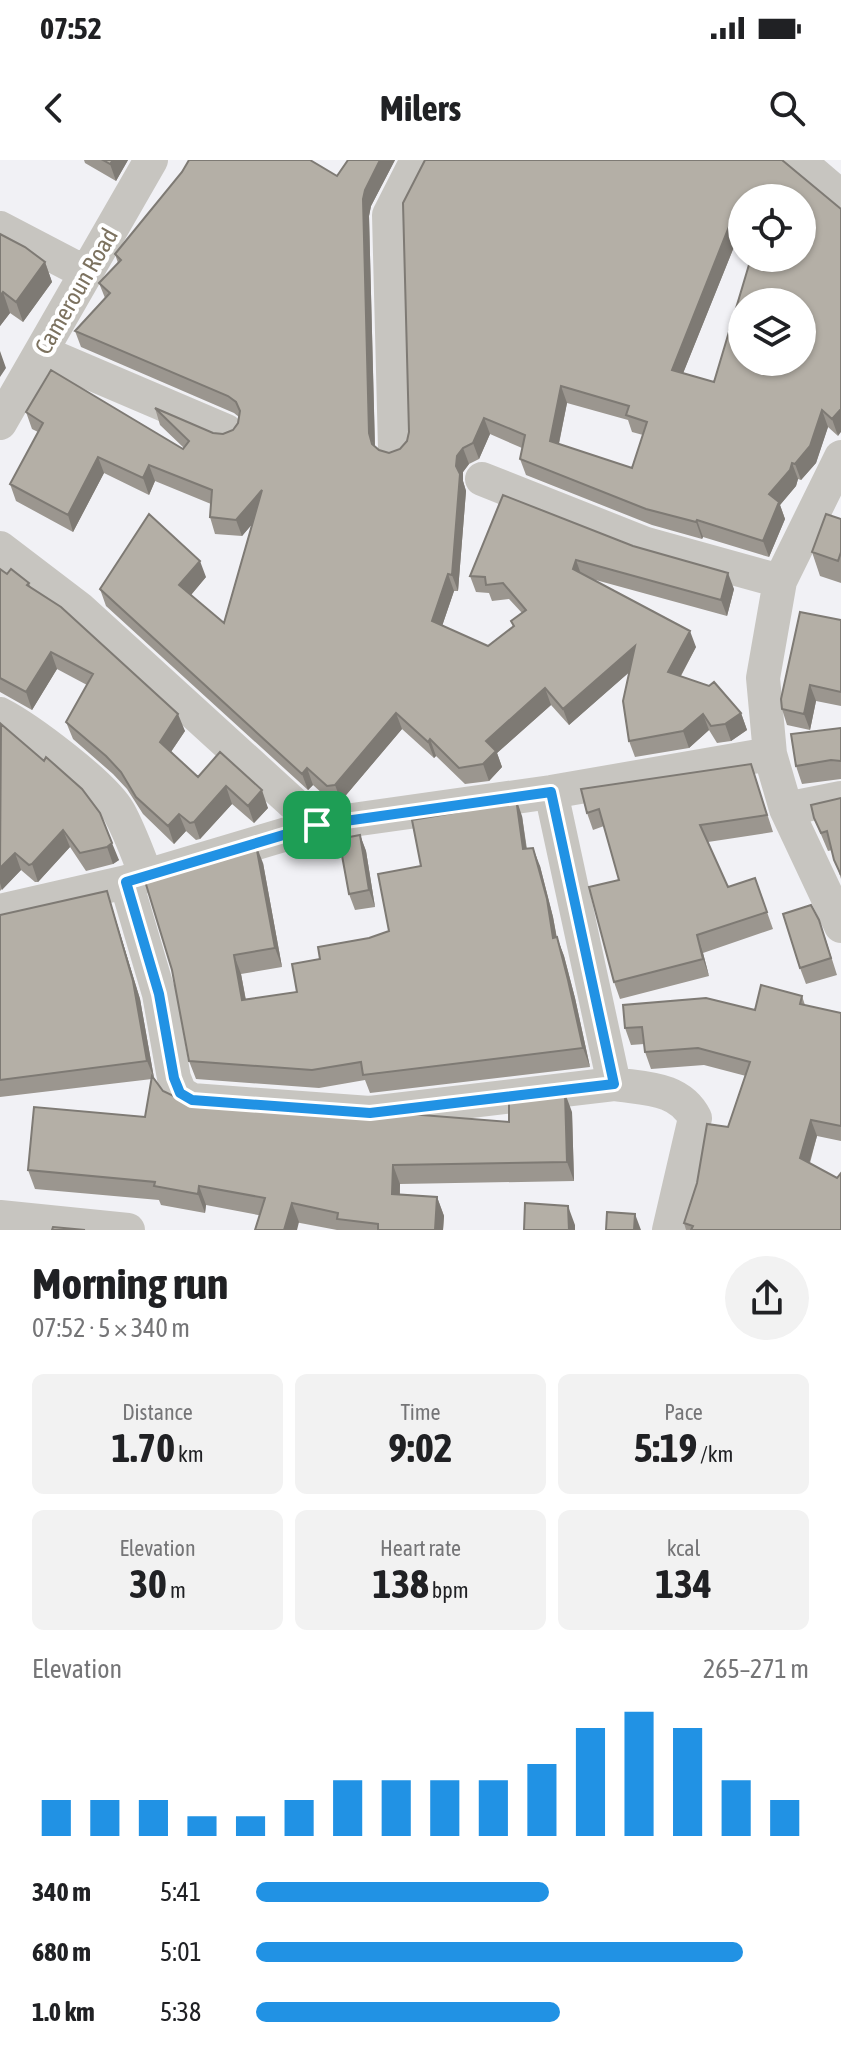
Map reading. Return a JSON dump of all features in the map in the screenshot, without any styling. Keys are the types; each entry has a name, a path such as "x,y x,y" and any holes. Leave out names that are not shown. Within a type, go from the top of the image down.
{"street":[{"name":"Cameroun Road","path":"0,423 151,160"},
{"path":"395,449 389,215 417,160"},
{"path":"798,160 841,197"},
{"path":"0,228 86,273"},
{"path":"41,352 226,431"},
{"path":"841,457 780,581 763,678 770,754 786,809 841,926"},
{"path":"482,479 646,544 780,581"},
{"path":"0,548 80,609 317,825"},
{"path":"0,714 86,776 119,810 136,878 174,1078 180,1093 192,1100 370,1113 614,1084 667,1092 688,1103 695,1118 669,1230"},
{"path":"0,911 136,878 317,825 551,792 770,754"},
{"path":"551,792 614,1084"},
{"path":"786,809 841,798"},
{"path":"0,1217 128,1230"}],"building":[{"path":"189,160 310,160 337,176 348,160 380,160 363,199 369,433 372,444 389,453 400,449 407,441 409,432 403,203 425,160 782,160 811,184 728,184 728,229 672,370 714,382 728,335 728,376 816,376 816,288 742,288 747,272 816,272 816,188 841,209 841,409 832,419 822,410 810,446 795,464 792,463 790,470 769,494 779,502 763,541 697,520 646,509 520,459 525,435 484,418 473,443 463,448 457,456 456,466 460,474 452,575 448,574 432,621 488,646 514,626 511,621 526,610 503,583 486,585 485,577 470,576 503,495 633,546 728,573 721,600 576,560 573,569 690,631 668,672 709,686 714,682 741,713 725,724 711,726 703,714 683,731 629,741 623,701 635,646 563,709 545,688 486,741 496,751 483,764 459,768 430,739 428,742 396,713 335,785 327,786 307,768 302,774 100,589 149,514 200,561 179,585 224,623 262,490 236,520 210,517 212,490 149,465 143,478 98,457 68,515 10,484 43,423 26,412 51,370 183,449 189,441 155,408 213,433 223,434 233,430 238,423 240,411 236,402 228,396 75,331 110,293 99,283 121,260 115,254","holes":["561,386 629,406 626,415 647,422 632,468 550,441"]},
{"path":"0,234 45,262 16,302 3,292 0,296"},
{"path":"826,514 841,519 838,561 812,552"},
{"path":"0,569 7,574 11,569 29,583 27,585 61,607 178,714 160,742 198,777 220,752 262,790 248,806 226,786 194,822 190,823 179,814 168,826 136,797 121,772 106,756 66,722 93,674 51,652 26,692 0,678"},
{"path":"800,612 841,620 841,692 810,685 804,714 782,709 781,699"},
{"path":"1,724 44,761 46,757 82,789 100,813 112,843 80,853 63,830 32,864 29,865 15,853 0,868"},
{"path":"841,728 841,761 796,766 791,734"},
{"path":"751,764 767,815 700,825 728,887 755,878 767,912 697,935 703,959 614,982 589,887 619,880 599,809 587,813 581,789"},
{"path":"516,798 523,849 533,848 547,899 553,938 557,937 583,1048 363,1075 361,1062 312,1070 189,1061 172,970 145,881 156,879 155,874 185,865 237,856 236,850 256,845 275,948 234,955 242,1000 297,992 292,964 320,959 318,947 369,938 389,931 378,874 421,866 412,820 465,811 464,805"},
{"path":"841,798 841,875 827,831 821,833 811,805"},
{"path":"360,835 369,890 349,894 339,839"},
{"path":"107,891 133,981 147,1061 0,1080 0,915"},
{"path":"811,905 831,958 800,968 783,914"},
{"path":"761,985 802,996 800,1004 841,1013 841,1126 811,1120 800,1158 837,1178 841,1173 841,1230 691,1230 693,1226 684,1223 697,1183 707,1124 728,1127 750,1062 698,1048 645,1052 642,1027 625,1028 623,1005 706,998 755,1010"},
{"path":"152,1076 163,1091 184,1101 509,1122 509,1099 565,1093 567,1162 393,1165 392,1194 437,1197 435,1230 378,1230 378,1224 337,1219 338,1213 292,1203 284,1230 255,1230 265,1198 199,1186 198,1194 154,1186 155,1182 28,1170 34,1107 145,1117"},
{"path":"525,1203 568,1206 569,1230 524,1230"},
{"path":"607,1212 635,1214 634,1230 606,1230"},
{"path":"53,1227 85,1230 52,1230"}],"route":[{"path":"551,792 614,1084 370,1113 192,1100 180,1093 174,1078 159,994 126,882 317,825 551,792"}]}
